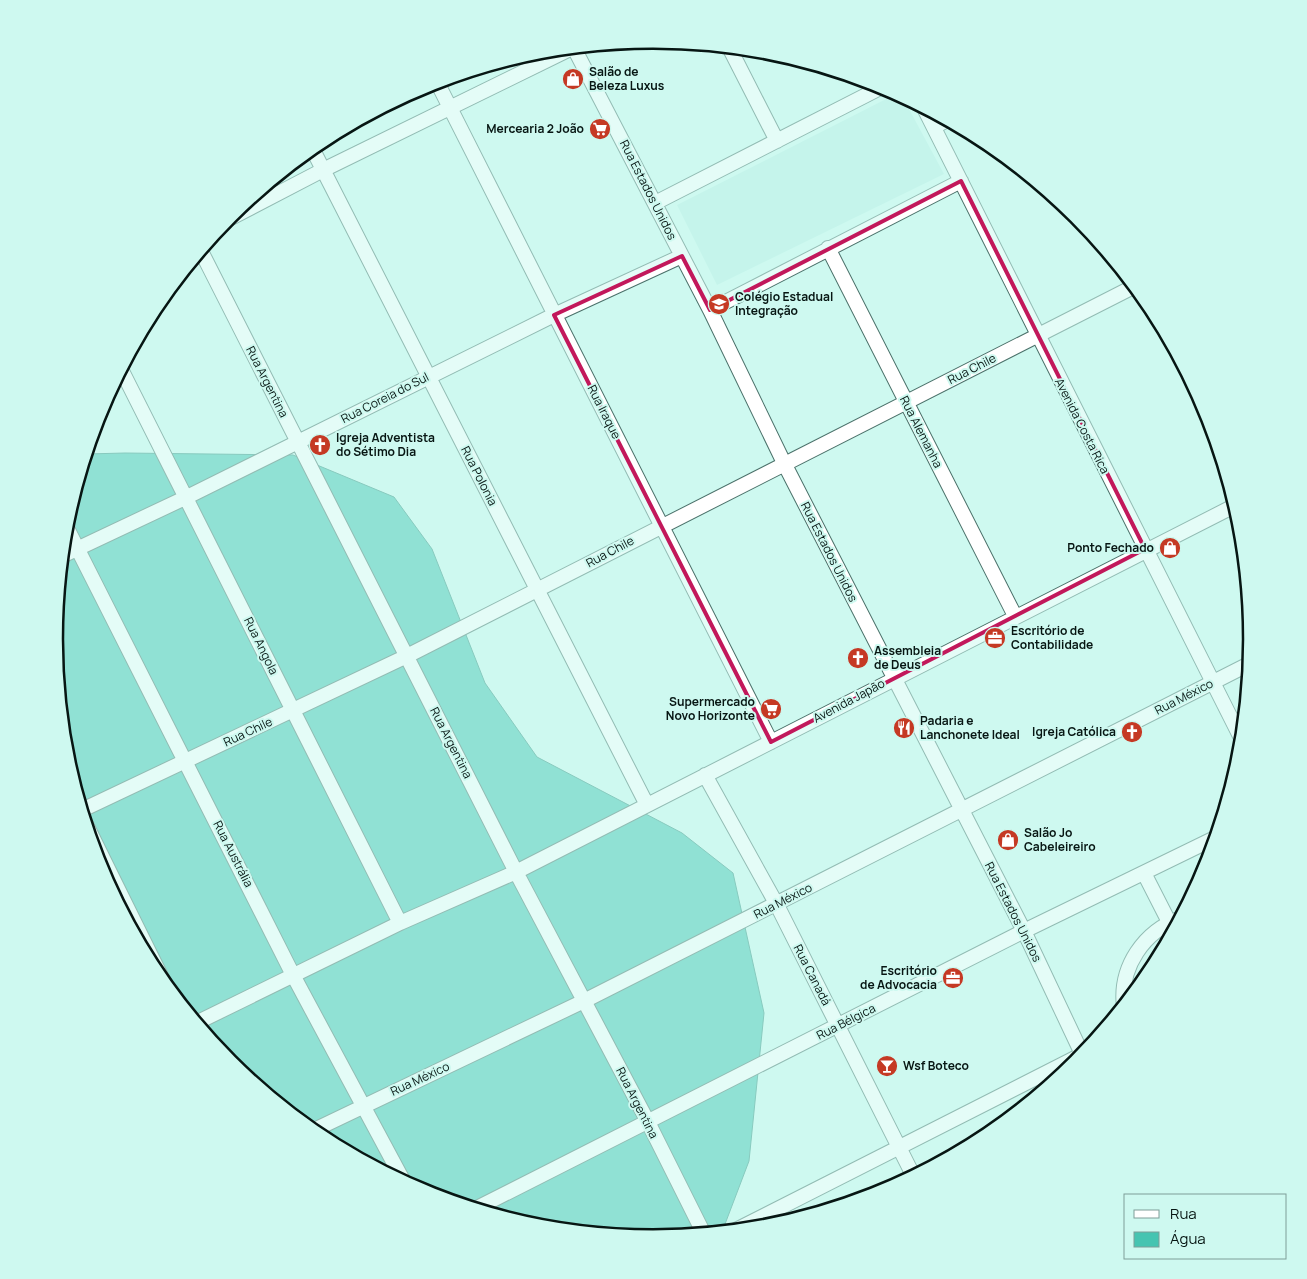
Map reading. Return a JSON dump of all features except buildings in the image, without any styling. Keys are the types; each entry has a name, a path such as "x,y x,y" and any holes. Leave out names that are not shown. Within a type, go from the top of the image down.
{"street":[{"name":"Rua Estados Unidos","path":"576,54 710,310 784,463 1024,931 1081,1047"},
{"path":"732,54 777,141"},
{"path":"249,209 323,170 553,58"},
{"name":"Rua Iraque","path":"440,89 771,742"},
{"path":"655,203 873,91"},
{"name":"Avenida Costa Rica","path":"929,117 1237,730"},
{"path":"934,127 940,124"},
{"name":"Rua Polonia","path":"316,155 647,805"},
{"path":"710,310 961,181"},
{"name":"Rua Alemanha","path":"828,248 1015,616"},
{"name":"Rua Coreia do Sul","path":"69,553 298,443 554,315 682,256"},
{"name":"Rua Argentina","path":"204,257 516,872 648,1122 701,1228"},
{"name":"Rua Chile","path":"88,807 407,656 1129,289"},
{"name":"Rua Angola","path":"125,376 400,923"},
{"name":"Avenida Japão","path":"201,1019 400,923 516,872 1145,549 1229,508"},
{"name":"Rua Austrália","path":"72,537 293,975 399,1172"},
{"name":"Rua México","path":"320,1127 584,1001 777,905 1243,667"},
{"name":"Rua Canadá","path":"705,775 777,905 911,1171"},
{"name":"Rua Bélgica","path":"483,1205 1024,931 1208,841"},
{"path":"1144,873 1174,918"},
{"path":"1124,996 1124,984 1129,965 1146,940 1172,922"},
{"path":"752,1222 1063,1064"}],"highlighted area":[{"path":"961,181 1145,549 771,742 554,315 682,256 710,310"}],"shaded area":[{"path":"888,98 908,107 944,174 717,285 677,205"}],"water":[{"path":"93,454 293,455 394,497 432,549 485,683 537,757 682,833 733,873 764,1013 749,1161 724,1226 654,1230 576,1225 538,1219 501,1210 427,1185 358,1151 325,1131 264,1084 209,1029 162,968 124,901 94,829 74,755 64,678 64,601 74,524"}],"place":[{"name":"Salão de Beleza Luxus","path":"573,79"},
{"name":"Mercearia 2 João","path":"600,129"},
{"name":"Colégio Estadual Integração","path":"719,304"},
{"name":"Igreja Adventista do Sétimo Dia","path":"320,445"},
{"name":"Ponto Fechado","path":"1170,548"},
{"name":"Escritório de Contabilidade","path":"995,638"},
{"name":"Assembleia de Deus","path":"858,658"},
{"name":"Supermercado Novo Horizonte","path":"771,709"},
{"name":"Padaria e Lanchonete Ideal","path":"904,728"},
{"name":"Igreja Católica","path":"1132,732"},
{"name":"Salão Jo Cabeleireiro","path":"1008,840"},
{"name":"Escritório de Advocacia","path":"953,978"},
{"name":"Wsf Boteco","path":"887,1066"}]}
